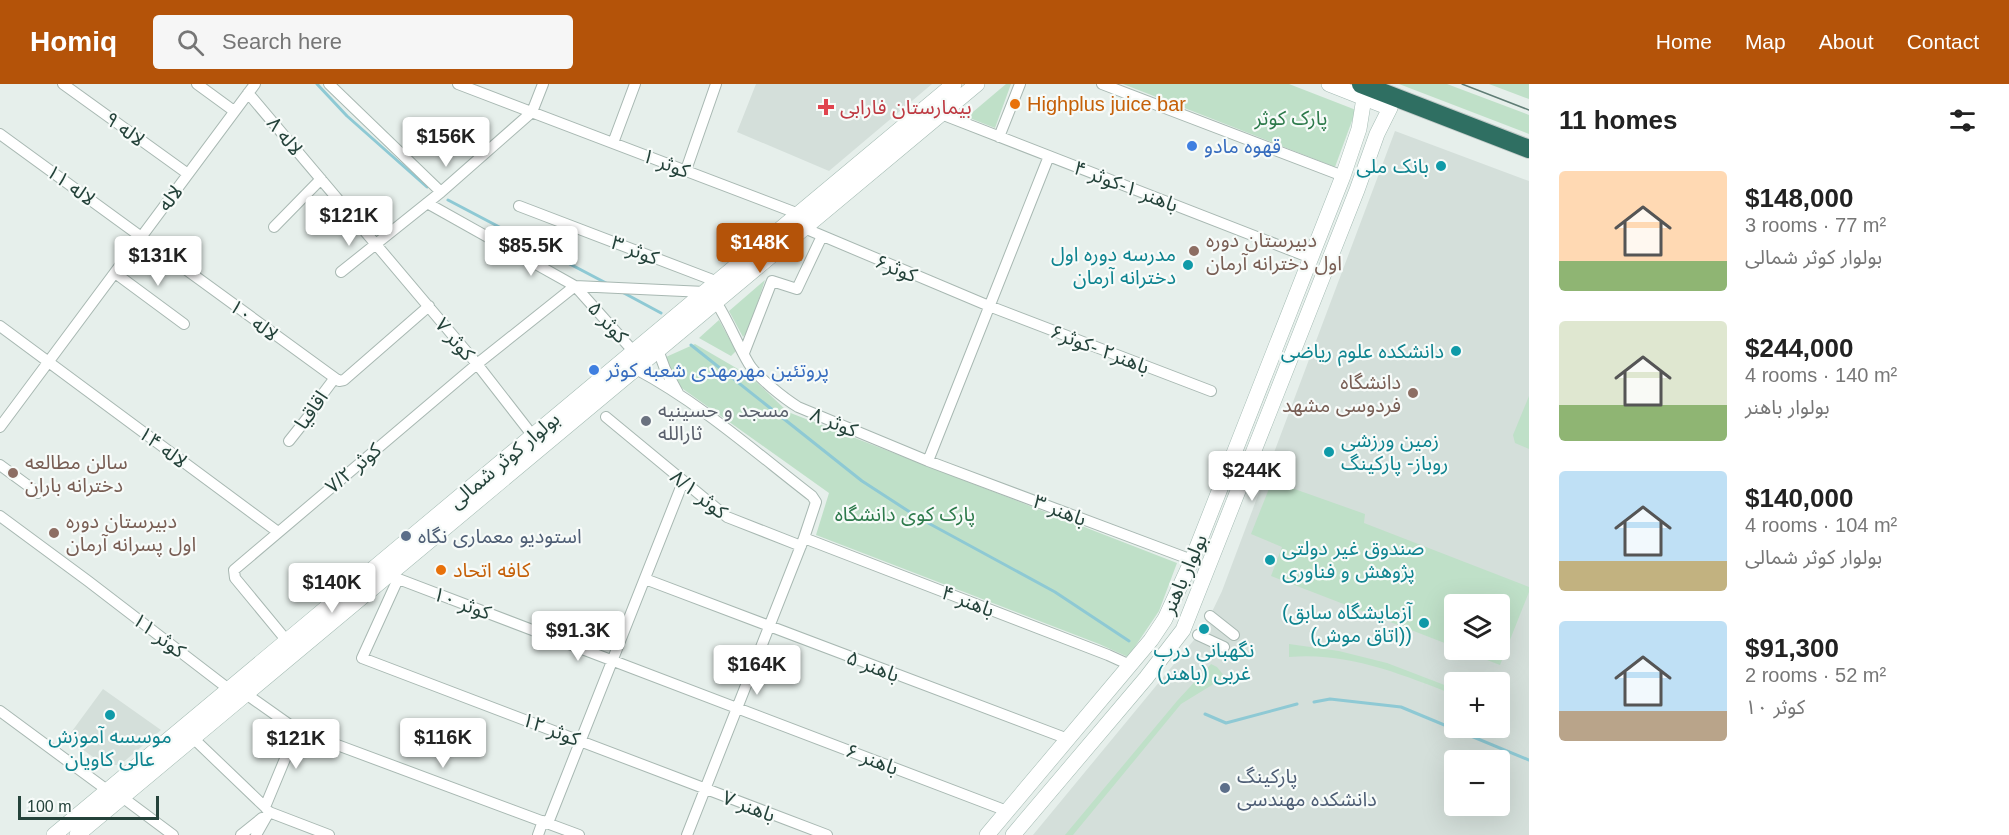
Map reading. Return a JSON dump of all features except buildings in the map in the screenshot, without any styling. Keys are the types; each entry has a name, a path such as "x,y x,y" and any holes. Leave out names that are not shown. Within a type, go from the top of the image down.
{"highway":[{"path":"1363,91 1529,148"}],"street":[{"name":"لاله ۹","path":"63,84 188,174"},
{"path":"197,84 234,111"},
{"path":"329,84 441,192"},
{"name":"کوثر ۱","path":"458,84 686,170 802,221"},
{"path":"341,272 427,204 532,112 543,84"},
{"path":"614,143 635,84"},
{"path":"686,170 716,84"},
{"name":"بولوار کوثر شمالی","path":"77,835 246,694 311,630 533,436 634,352 711,297 802,221 954,84"},
{"name":"بولوار کوثر شمالی","path":"346,601 393,577 658,350 711,297 718,282 802,221 977,84"},
{"path":"999,137 1020,84"},
{"path":"1102,84 1343,176"},
{"path":"1329,84 1363,91"},
{"name":"لاله","path":"0,427 252,88"},
{"name":"لاله ۸","path":"252,88 321,179 376,243"},
{"name":"بولوار باهنر","path":"987,835 1131,665 1165,619 1192,560 1343,176 1359,129 1363,91 1390,108 1377,134 1183,630 1146,678 1014,835"},
{"name":"باهنر ۱-کوثر ۴","path":"941,114 1311,258"},
{"path":"1359,129 1368,127 1377,134"},
{"name":"لاله ۱۱","path":"0,134 142,236"},
{"path":"928,461 1049,156"},
{"path":"274,227 321,179"},
{"name":"کوثر ۵","path":"427,204 575,286 634,352"},
{"name":"کوثر ۳","path":"519,206 718,282"},
{"name":"کوثر۶","path":"802,221 822,236 989,306"},
{"name":"لاله ۱۰","path":"142,236 336,380"},
{"path":"744,353 772,281 797,289 822,236"},
{"name":"کوثر ۷","path":"376,243 477,364 533,436"},
{"path":"115,273 184,324"},
{"path":"575,286 711,297 744,353"},
{"name":"کوثر ۷/۲","path":"287,641 234,575 234,570 477,364 575,286"},
{"name":"اقاقیا","path":"289,441 336,380 344,380 429,306"},
{"name":"باهنر۲ -کوثر۶","path":"989,306 1211,391"},
{"path":"1292,307 1308,314"},
{"name":"لاله ۱۴","path":"0,326 278,531"},
{"path":"658,350 678,393"},
{"name":"کوثر ۸","path":"744,353 750,366 786,400 928,461"},
{"path":"636,369 678,393 812,496 816,502 816,507 687,835"},
{"name":"کوثر ۸/۱","path":"606,417 727,517 802,542"},
{"name":"باهنر ۳","path":"928,461 1192,560"},
{"path":"0,465 38,493"},
{"path":"538,835 546,822 581,740 683,482"},
{"name":"کوثر ۱۱","path":"0,516 230,690"},
{"name":"باهنر ۴","path":"802,542 1131,665"},
{"name":"کوثر ۱۲","path":"393,577 362,658 705,789"},
{"name":"کوثر ۱۰","path":"393,577 737,708"},
{"name":"باهنر ۵","path":"645,579 1068,739"},
{"path":"1210,616 1234,635"},
{"name":"بولوار کوثر شمالی","path":"54,835 287,641 311,630"},
{"path":"1198,635 1224,647"},
{"path":"246,694 297,730 579,835"},
{"name":"باهنر ۶","path":"737,708 1007,811"},
{"path":"0,711 107,790"},
{"path":"256,835 297,730"},
{"path":"193,738 267,810 329,835"},
{"name":"باهنر ۷","path":"705,789 827,835"},
{"path":"122,797 173,835"},
{"path":"241,835 267,810"}],"shaded area":[{"name":"بیمارستان فارابی","path":"756,84 932,84 829,171 737,132"},
{"name":"دانشگاه فردوسی مشهد","path":"1395,131 1529,181 1529,835 1033,835 1198,635 1222,591"},
{"path":"103,689 161,730 120,765 104,765 67,738"}],"green space":[{"path":"1006,84 1011,84 995,128 967,117"},
{"name":"پارک کوثر","path":"1123,84 1289,84 1356,110 1335,167"},
{"path":"1399,84 1447,84 1529,115 1529,134"},
{"path":"1489,84 1529,84 1529,99"},
{"path":"765,280 749,329 743,337 729,311"},
{"path":"719,320 736,351 731,356 699,338"},
{"name":"پارک کوی دانشگاه","path":"695,344 750,376 788,412 1177,563 1159,611 1128,657 816,535 829,493 676,384 666,357"},
{"path":"1529,396 1529,449 1515,443 1513,435"},
{"path":"1272,481 1365,514 1364,523 1529,587 1529,592 1510,640 1510,594 1444,594 1444,643 1271,576 1282,547 1251,534"},
{"path":"1289,644 1339,651 1387,663 1444,685 1444,691 1394,672 1353,661 1311,656 1289,657"},
{"path":"1487,660 1502,660 1500,665"},
{"path":"1211,664 1217,667 1225,677 1181,704 1073,835 1065,835 1177,701"}],"waterway":[{"path":"317,84 347,116 427,187"},
{"path":"448,200 606,283"},
{"path":"622,292 661,313"},
{"path":"691,345 862,481 919,518 1055,592 1129,641"},
{"path":"1314,702 1330,699 1401,707 1529,760"},
{"path":"1205,714 1226,723 1297,704"}],"tram line":[{"path":"1462,84 1529,110"}],"place":[{"name":"Highplus juice bar","path":"1015,104"},
{"name":"بیمارستان فارابی","path":"826,107"},
{"name":"قهوه مادو","path":"1192,146"},
{"name":"بانک ملی","path":"1441,166"},
{"name":"دبیرستان دوره اول دخترانه آرمان","path":"1194,251"},
{"name":"مدرسه دوره اول دخترانه آرمان","path":"1188,265"},
{"name":"دانشکده علوم ریاضی","path":"1456,351"},
{"name":"پروتئین مهرمهدی شعبه کوثر","path":"594,370"},
{"name":"دانشگاه فردوسی مشهد","path":"1413,393"},
{"name":"مسجد و حسینیه ثارالله","path":"646,421"},
{"name":"زمین ورزشی روباز- پارکینگ","path":"1329,452"},
{"name":"سالن مطالعه دخترانه باران","path":"13,473"},
{"name":"دبیرستان دوره اول پسرانه آرمان","path":"54,533"},
{"name":"استودیو معماری نگاه","path":"406,536"},
{"name":"صندوق غیر دولتی پژوهش و فناوری","path":"1270,560"},
{"name":"کافه اتحاد","path":"441,570"},
{"name":"(آزمایشگاه سابق (اتاق موش))","path":"1424,623"},
{"name":"نگهبانی درب غربی (باهنر)","path":"1204,629"},
{"name":"موسسه آموزش عالی کاویان","path":"110,715"},
{"name":"پارکینگ دانشکده مهندسی","path":"1225,788"}]}
